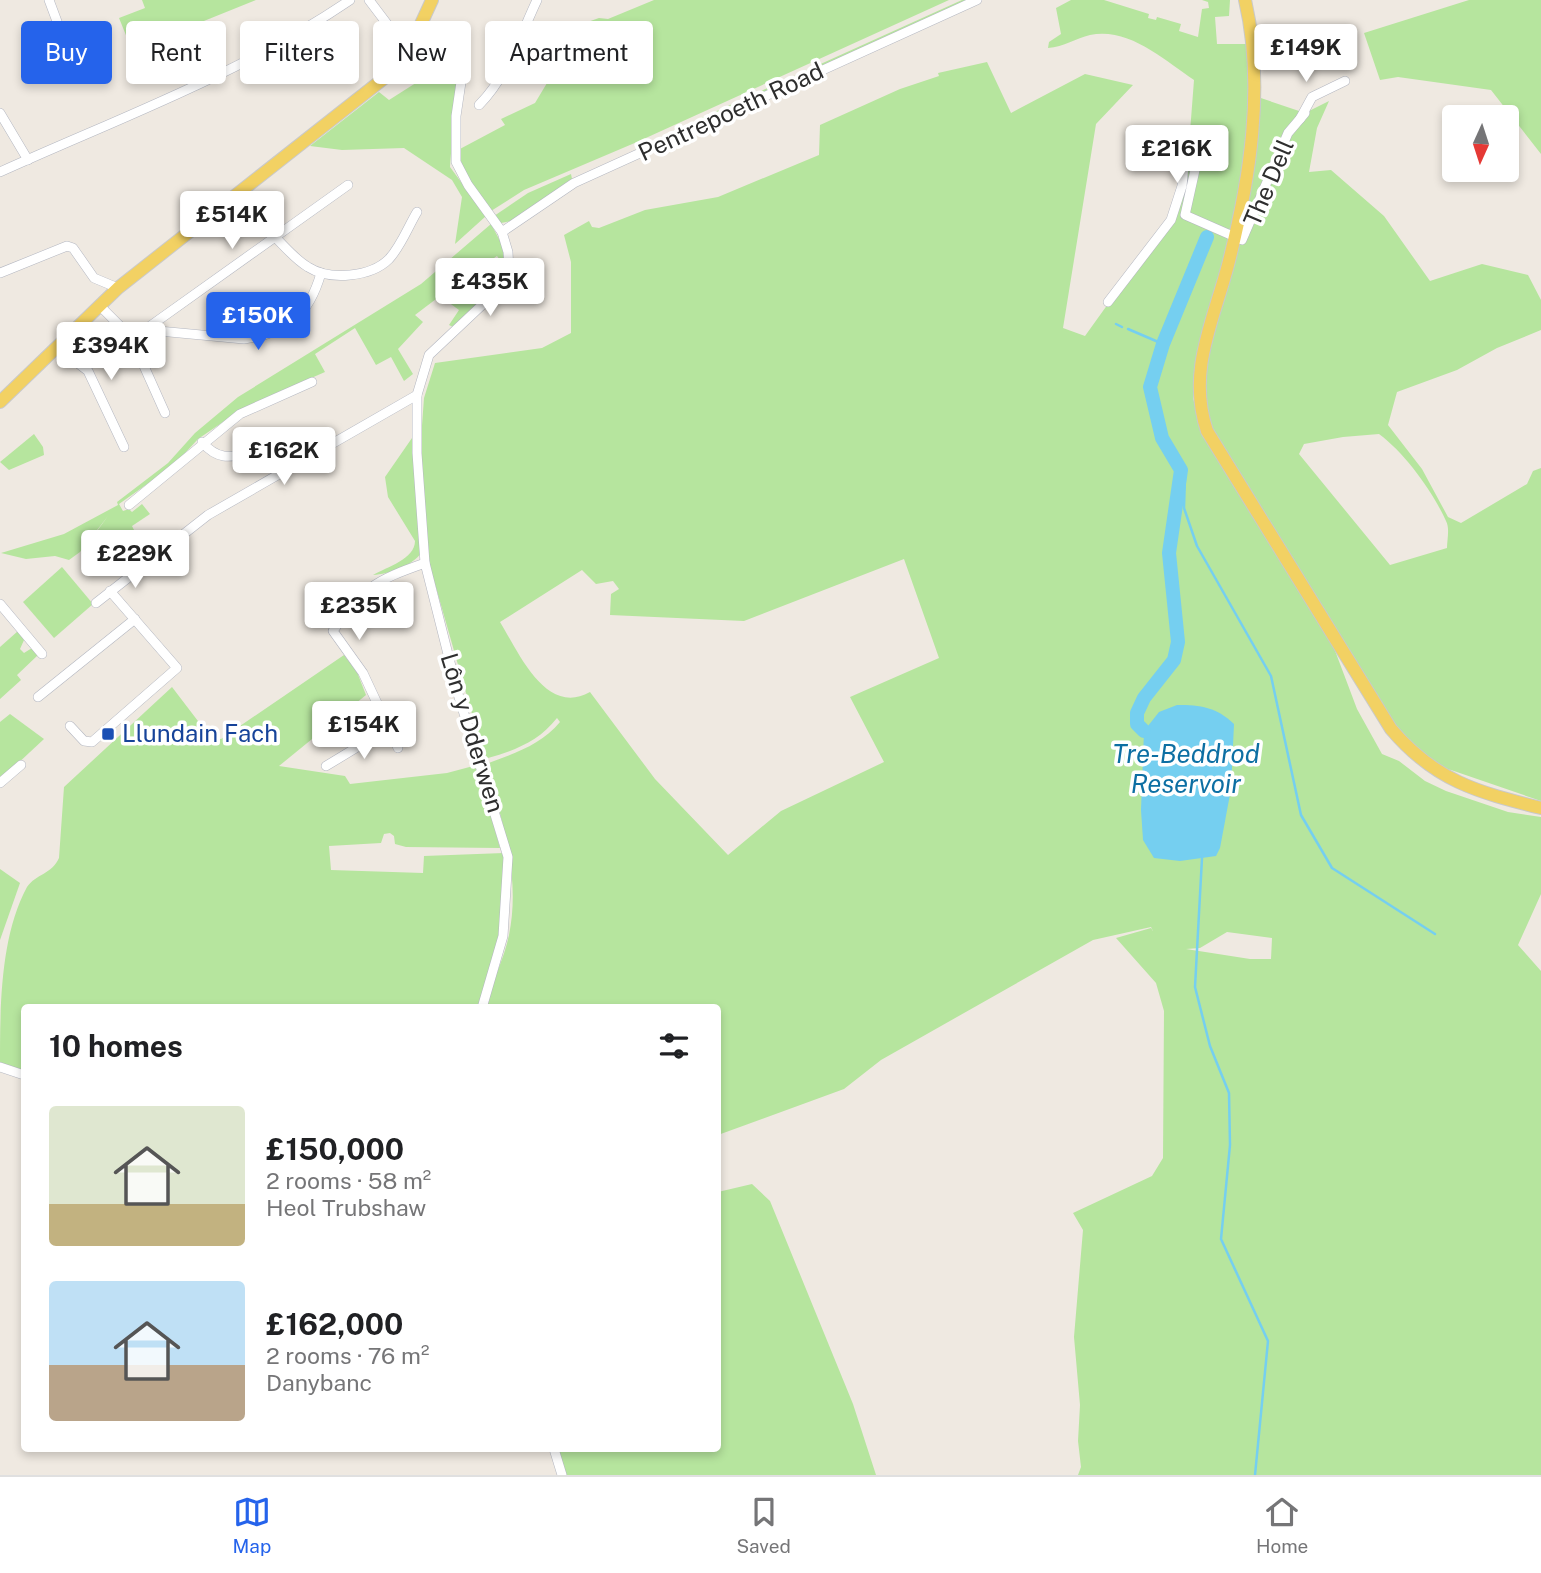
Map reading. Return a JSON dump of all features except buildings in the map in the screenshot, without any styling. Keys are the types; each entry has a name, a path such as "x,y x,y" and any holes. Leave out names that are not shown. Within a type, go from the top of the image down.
{"main road":[{"path":"422,21 432,0"},
{"path":"1245,0 1256,84 1234,237 1202,348 1198,376 1200,412 1207,431 1301,587 1391,729 1407,748 1445,778 1541,808"},
{"path":"0,402 118,288 377,84"}],"street":[{"path":"49,0 57,21"},
{"path":"0,172 257,55 310,27 350,0"},
{"path":"369,0 385,21"},
{"path":"479,105 492,92 501,76 537,0"},
{"name":"Pentrepoeth Road","path":"500,228 574,183 977,0"},
{"name":"The Dell","path":"1234,237 1238,240 1246,237 1288,133 1303,116 1312,97 1345,81"},
{"name":"Lôn y Dderwen","path":"459,84 455,154 462,176 500,228 509,252 509,271 498,290 429,355 417,395 417,453 425,563 458,694 507,850 506,920 483,1004"},
{"path":"0,113 28,160"},
{"path":"1108,302 1171,220 1182,186 1186,145 1199,152 1185,215 1234,237"},
{"path":"132,340 348,186"},
{"path":"276,238 309,268 321,273 351,274 378,267 394,253 417,212"},
{"path":"0,273 67,246 73,248 94,278 118,288"},
{"path":"148,330 204,336 260,337 277,331 304,312 314,297 321,273"},
{"path":"100,306 132,340 165,413"},
{"path":"58,348 88,371 124,447"},
{"path":"129,505 179,466 202,442 240,414 312,382"},
{"path":"96,603 142,566 172,547 208,515 417,395"},
{"path":"202,442 211,453 222,458 264,452 275,456 285,469"},
{"path":"398,748 363,673 333,631 358,596 380,579 425,563"},
{"path":"70,726 84,741 92,742 175,672 176,664 110,591"},
{"path":"0,604 42,654"},
{"path":"38,696 135,619"},
{"path":"326,766 387,729"},
{"path":"0,783 21,765"},
{"path":"0,1067 21,1074"},
{"path":"555,1452 562,1475"}],"green space":[{"path":"142,0 256,0 204,21 126,21 126,35 119,18 145,8"},
{"path":"654,0 949,0 637,142 524,190 491,211 466,179 458,150 505,125 501,119 535,103 546,84 653,84 653,21 590,21 608,19"},
{"path":"962,0 969,0 697,122 697,120"},
{"path":"1071,0 1104,0 1149,14 1148,18 1156,20 1157,17 1181,24 1179,31 1198,37 1202,9 1209,8 1208,2 1202,0 1230,0 1229,16 1215,17 1217,44 1248,44 1249,94 1305,113 1329,101 1317,128 1309,172 1331,170 1384,216 1430,281 1482,264 1528,275 1541,300 1541,330 1497,348 1457,370 1397,392 1388,425 1422,469 1448,517 1461,523 1527,484 1533,471 1541,468 1541,801 1451,770 1426,765 1407,748 1207,431 1197,380 1193,398 1201,428 1334,648 1357,709 1382,754 1399,761 1425,781 1446,791 1508,812 1541,817 1541,894 1518,945 1541,971 1541,1475 1078,1475 1081,1467 1078,1441 1080,1405 1074,1337 1083,1230 1073,1213 1152,1176 1163,1158 1164,1011 1156,983 1116,938 1151,928 1153,931 1151,927 1093,940 881,1060 844,1089 721,1134 721,1004 486,1004 509,935 513,891 508,848 486,764 535,743 560,722 557,718 535,739 517,748 488,758 484,756 429,563 420,453 424,398 435,363 542,348 571,333 571,262 564,235 589,221 592,227 599,228 645,210 718,197 819,155 820,125 900,89 939,76 938,73 987,62 1011,113 1085,74 1133,85 1096,124 1063,328 1085,336 1174,212 1190,132 1194,80 1145,47 1118,36 1090,35 1048,48 1049,42 1061,34 1056,8","holes":["1379,434 1408,462 1434,498 1448,531 1447,548 1390,565 1299,454 1304,444 1343,437","904,559 939,658 850,697 884,762 781,811 728,855 655,779 590,692 574,697 560,696 547,689 525,664 500,622 582,570 596,584 613,581 619,589 611,594 610,615 744,621","1227,932 1272,938 1271,959 1250,959 1186,949 1200,948"]},
{"path":"1469,0 1541,0 1541,154 1519,126 1519,105 1503,105 1491,90 1398,77 1380,80 1364,33"},
{"path":"414,84 456,84 450,167 486,216 455,244 462,197 452,180 404,148 342,150 310,146 379,92 389,100"},
{"path":"571,174 572,179 511,221 501,223 494,216 528,193"},
{"path":"491,224 506,252 507,270 497,256 482,266 497,289 453,327 449,325 459,310 440,296 415,315 423,322 398,349 413,374 404,381 391,357 376,365 355,328 315,354 325,372 245,407 198,439 174,465 119,504 123,511 129,509 132,512 142,504 150,514 132,526 135,532 100,558 93,550 86,553 92,564 89,566 81,553 108,516 80,552 69,560 55,556 26,559 1,553 64,534 118,505 117,502 168,463 195,433 238,397 421,284"},
{"path":"34,434 43,447 44,455 9,470 0,462"},
{"path":"412,438 421,553 400,568 373,575 405,558 414,547 415,541 388,497 385,477"},
{"path":"62,567 93,604 54,638 23,602"},
{"path":"18,631 24,640 20,649 24,653 32,648 38,655 17,675 21,680 0,699 0,647"},
{"path":"344,655 357,672 366,695 279,766 345,776 350,784 447,773 477,765 500,848 406,847 395,844 394,836 390,833 384,834 381,843 329,846 331,870 423,873 424,856 504,853 500,936 480,1004 21,1004 21,1074 0,1067 1,997 11,928 27,887 59,858 64,787 172,687 201,725 206,737 221,739"},
{"path":"10,714 44,739 0,780 0,722"},
{"path":"0,869 20,883 0,940"},
{"path":"752,1184 770,1201 853,1404 876,1475 565,1475 557,1452 721,1452 721,1191"}],"water":[{"name":"Tre-Beddrod Reservoir","path":"1177,705 1208,708 1234,724 1231,789 1220,848 1216,856 1180,861 1154,858 1143,840 1141,810 1144,731 1159,712"}],"waterway":[{"path":"1144,731 1137,724 1137,713 1144,698 1174,660 1178,642 1169,553 1181,470 1162,438 1150,387 1163,344 1207,237"},
{"path":"1116,324 1122,327"},
{"path":"1128,329 1163,344"},
{"path":"1185,475 1184,508 1197,546 1271,676 1301,815 1332,868 1435,934"},
{"path":"1202,858 1195,987 1210,1046 1229,1093 1230,1145 1221,1239 1268,1341 1255,1475"}],"place":[{"name":"Llundain Fach","path":"108,734"}]}
